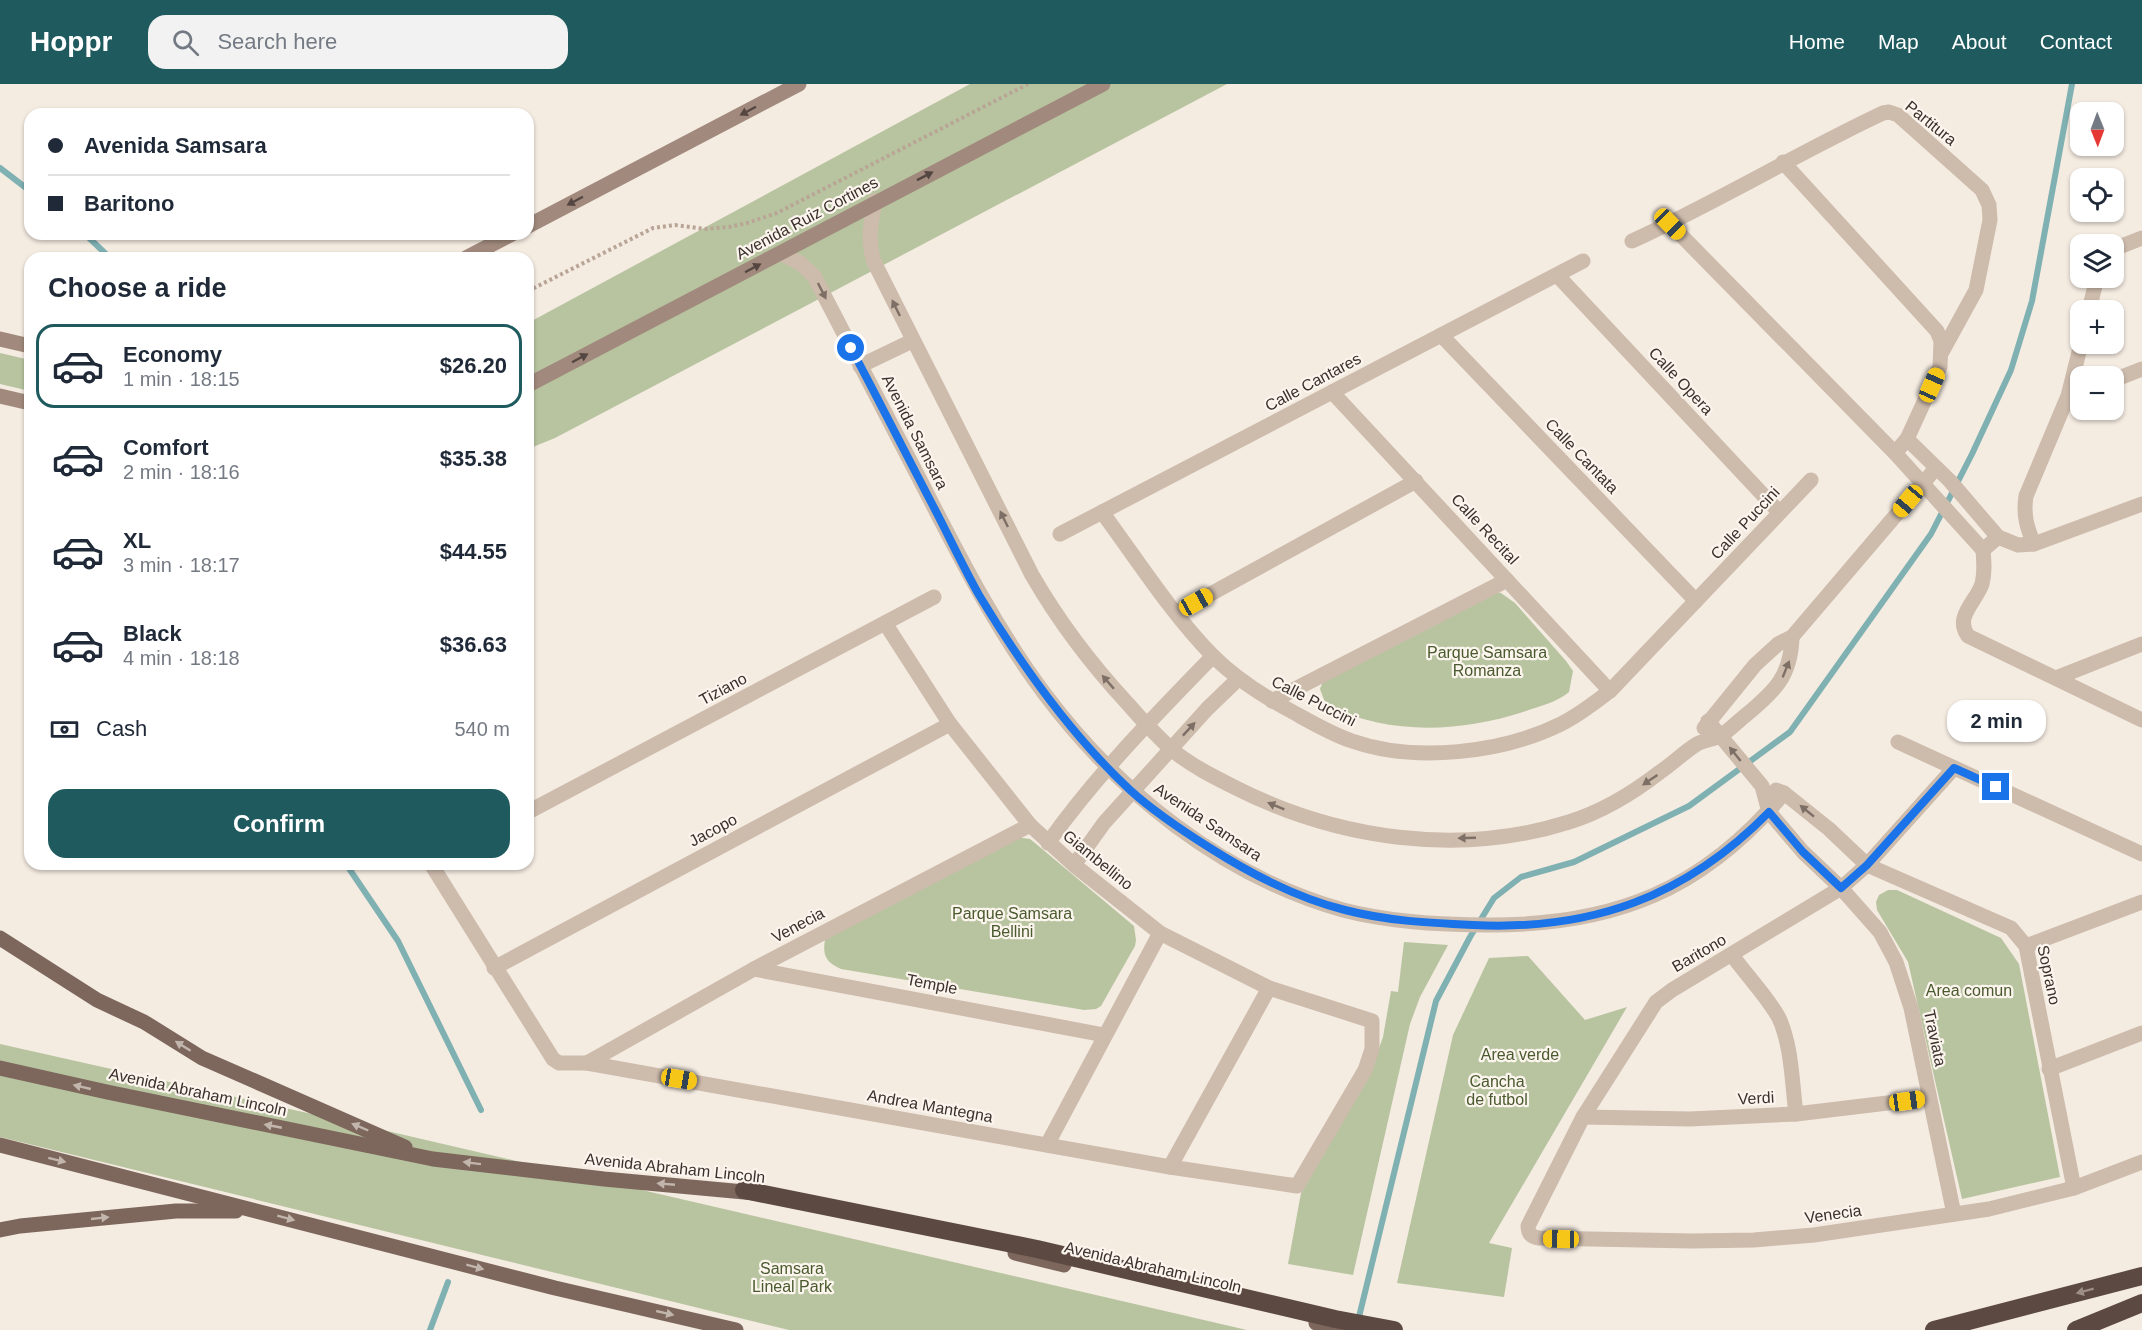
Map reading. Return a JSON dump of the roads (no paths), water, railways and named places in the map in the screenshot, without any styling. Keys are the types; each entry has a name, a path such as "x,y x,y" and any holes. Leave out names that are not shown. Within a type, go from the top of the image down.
{"highway":[{"path":"744,1190 1037,1249 1394,1330"},
{"path":"1934,1330 2142,1276"},
{"path":"2076,1330 2142,1303"}],"main road":[{"path":"534,223 799,84"},
{"name":"Avenida Ruiz Cortines","path":"534,382 875,201 1103,84"},
{"path":"478,252 500,240"},
{"path":"0,339 24,345"},
{"path":"0,396 24,402"},
{"path":"0,938 97,1000 144,1022 202,1058 433,1159"},
{"name":"Avenida Abraham Lincoln","path":"0,1068 433,1159 604,1179 744,1190 1342,1330"},
{"path":"0,1145 555,1288 736,1330"},
{"path":"0,1230 176,1211 256,1210"}],"street":[{"name":"Partitura","path":"1632,241 1670,224 1846,130 1883,113 1898,115 1982,190 1989,205 1990,220 1976,290 1942,352"},
{"path":"1783,162 1937,331 1941,341 1940,367 1908,439 1895,453"},
{"path":"875,201 869,230 871,251 912,341 1051,609 1094,666 1171,748 1217,779 1251,796 1292,813 1369,834 1403,838 1478,838 1512,834 1570,822 1630,793 1696,744 1720,736 1779,684 1789,661 1792,637"},
{"path":"1670,224 1895,453 1983,550 1983,580 1963,620 1964,630 1968,636 2142,720"},
{"path":"2124,245 2142,238"},
{"name":"Avenida Samsara","path":"780,253 800,263 814,276 979,594 1044,693 1107,767 1133,793 1188,834 1258,876 1341,909 1399,920 1483,925 1550,923 1578,919 1631,904 1682,881 1706,866 1749,832 1784,793"},
{"name":"Calle Cantares","path":"1060,534 1583,261"},
{"name":"Calle Opera","path":"1557,275 1779,512"},
{"name":"Calle Cantata","path":"1442,335 1696,601"},
{"path":"860,366 912,341"},
{"path":"2124,376 2142,369"},
{"name":"Calle Recital","path":"1332,392 1610,691"},
{"path":"2034,544 2024,514 2026,496 2070,402"},
{"path":"1908,439 1950,481 1998,537 2018,545 2034,544 2142,504"},
{"path":"1696,744 1708,721 1755,665 1772,649 1792,637 1936,468"},
{"name":"Calle Puccini","path":"1102,512 1176,613 1238,679 1272,701 1330,732 1378,748 1412,752 1456,751 1491,747 1531,736 1583,712 1610,691 1811,480"},
{"path":"1176,613 1416,481"},
{"path":"1983,550 1998,537"},
{"path":"1272,701 1508,580"},
{"name":"Tiziano","path":"534,809 934,597"},
{"name":"Giambellino","path":"885,623 950,724 1030,825 1074,865 1160,933 1269,988 1371,1020 1372,1049 1365,1070 1295,1187"},
{"path":"2056,678 2142,644"},
{"path":"1048,843 1075,805 1107,767 1214,656"},
{"path":"1074,865 1099,828 1133,793 1171,748 1238,679"},
{"path":"1708,721 1762,786 1769,812"},
{"name":"Jacopo","path":"494,968 950,724"},
{"path":"1898,742 2142,854"},
{"name":"Baritono","path":"1528,1226 1583,1117 1656,1002 1672,990 1841,888 1867,865 1954,768"},
{"path":"1762,786 1784,793"},
{"name":"Soprano","path":"1784,793 1829,829 1867,865 2011,928 2026,946 2074,1188"},
{"name":"Traviata","path":"1769,812 1803,852 1841,888 1880,932 1896,962 1911,1008 1954,1214"},
{"name":"Venecia","path":"587,1063 754,969 1030,825"},
{"path":"435,870 494,968"},
{"path":"2026,946 2142,902"},
{"path":"1047,1145 1160,933"},
{"path":"1731,956 1772,1006 1779,1019 1787,1043 1796,1114"},
{"name":"Andrea Mantegna","path":"494,968 553,1059 559,1063 587,1063 1170,1167 1295,1187"},
{"name":"Temple","path":"754,969 1104,1035"},
{"path":"1170,1167 1269,988"},
{"path":"2049,1069 2142,1033"},
{"name":"Verdi","path":"1583,1117 1690,1119 1796,1114 1929,1098"},
{"name":"Venecia","path":"1528,1226 1530,1234 1539,1239 1754,1240 1814,1235 1989,1209 2074,1188 2142,1162"}],"waterway":[{"path":"1358,1321 1436,1001 1494,898 1521,877 1574,862 1689,806 1790,732 1931,534 2011,370 2032,301 2072,84"},
{"path":"0,168 24,186"},
{"path":"91,240 104,252"},
{"path":"350,870 398,941 481,1110"},
{"path":"430,1330 448,1282"}],"park label":[{"name":"Parque Samsara Romanza","path":"1487,661"},
{"name":"Parque Samsara Bellini","path":"1012,922"},
{"name":"Area comun","path":"1969,990"},
{"name":"Area verde","path":"1520,1054"},
{"name":"Cancha de futbol","path":"1497,1090"},
{"name":"Samsara Lineal Park","path":"792,1277"}]}
